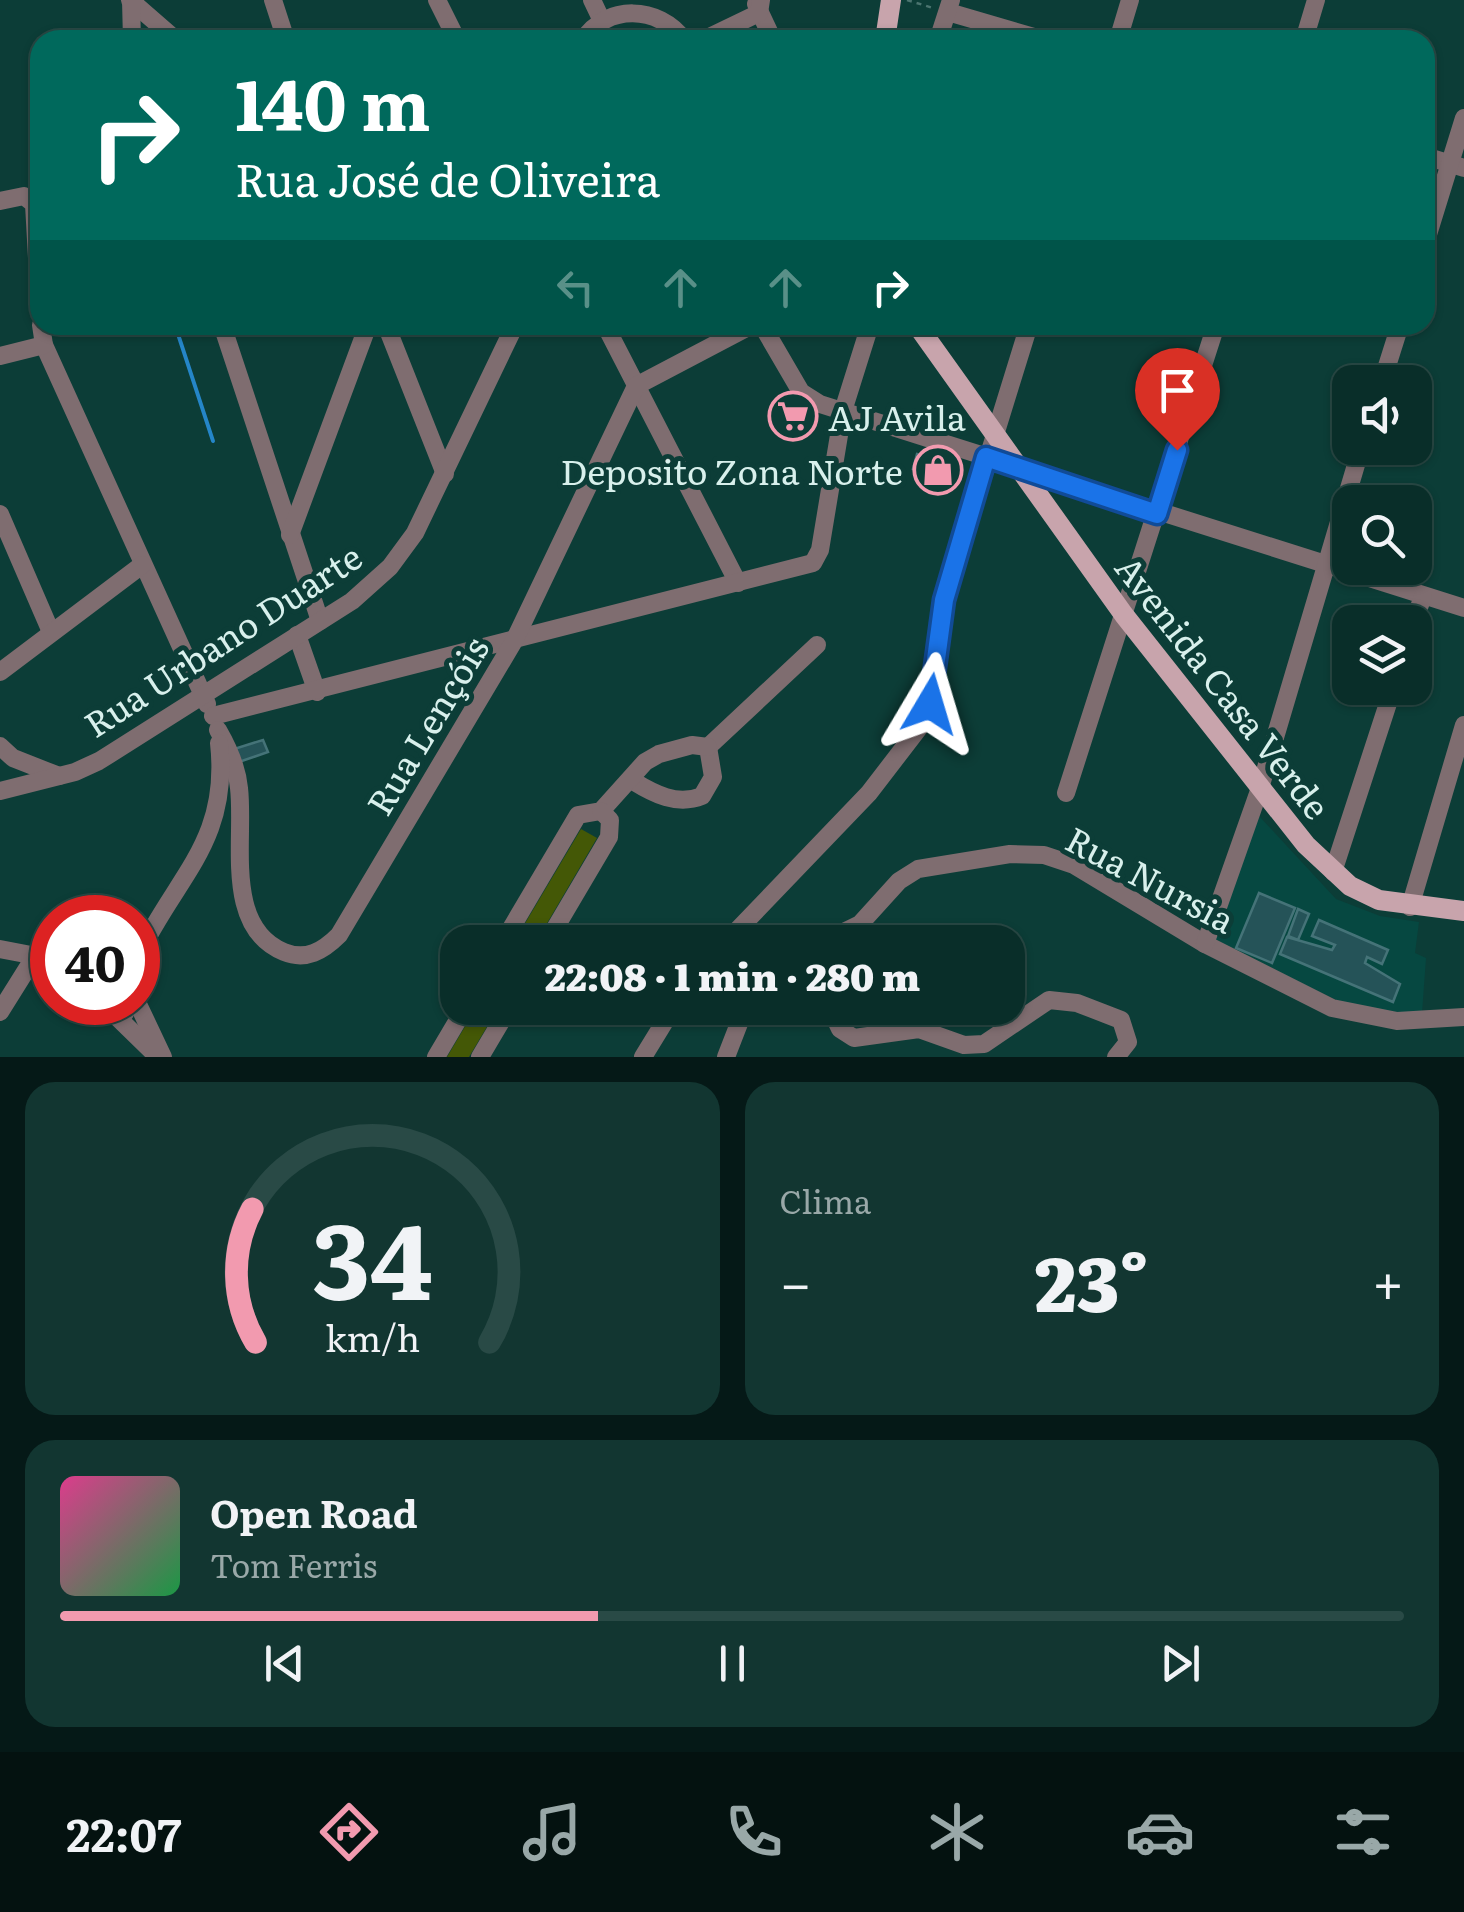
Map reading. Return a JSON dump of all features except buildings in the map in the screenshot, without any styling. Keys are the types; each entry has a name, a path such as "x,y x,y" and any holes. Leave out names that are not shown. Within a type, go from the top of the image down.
{"main road":[{"path":"887,30 892,0"},
{"name":"Avenida Casa Verde","path":"924,335 1124,616 1260,788 1333,872 1379,900 1464,911"}],"street":[{"path":"130,0 132,30"},
{"path":"130,0 164,30"},
{"path":"273,0 283,30"},
{"path":"437,0 450,30"},
{"path":"592,0 602,21"},
{"path":"1121,30 1130,0"},
{"path":"1307,30 1316,0"},
{"path":"718,30 758,4 769,30"},
{"path":"942,30 950,6 1016,30"},
{"path":"593,30 602,21 634,12 666,22 674,30"},
{"path":"1435,220 1457,166 1464,118"},
{"path":"0,201 24,196 30,201"},
{"name":"Rua Lençóis","path":"43,335 44,346 232,758 239,787 246,911 259,934 278,950 296,956 314,954 338,935 514,641 636,386"},
{"path":"225,335 320,621"},
{"path":"290,535 364,335"},
{"path":"390,335 445,474"},
{"name":"Rua Urbano Duarte","path":"7,790 99,761 372,585 404,551 510,335"},
{"path":"610,335 738,583"},
{"path":"636,386 733,335"},
{"path":"768,335 801,392 843,411 1157,514 1464,608"},
{"path":"160,917 214,822 222,787 215,723 318,692 805,568 820,550 843,411 867,335"},
{"path":"742,925 869,793 922,724 934,682 944,600 1026,335"},
{"path":"1066,794 1213,335"},
{"path":"1387,365 1397,335"},
{"path":"0,356 44,346"},
{"path":"1205,944 1260,788 1357,465"},
{"path":"0,514 50,632"},
{"path":"0,672 142,565"},
{"path":"1420,605 1423,596"},
{"path":"297,636 318,692"},
{"path":"708,747 817,644"},
{"path":"1333,872 1387,705"},
{"path":"1410,907 1464,725"},
{"path":"516,925 578,815 602,811 645,762 659,754 692,745 708,747"},
{"path":"632,780 665,797 690,800 702,796 714,777 708,747"},
{"path":"7,790 6,752 59,776"},
{"path":"557,925 609,837 610,820 602,811"},
{"name":"Rua Nursia","path":"858,925 899,881 918,869 1029,853 1074,866 1205,944 1312,1000 1353,1015 1397,1022 1464,1017"},
{"path":"0,948 30,955"},
{"path":"0,1012 30,978"},
{"path":"1025,1014 1036,1005 1063,1000 1121,1020 1128,1042 1116,1057"},
{"path":"125,1025 160,1057"},
{"path":"146,1025 160,1057"},
{"path":"436,1057 455,1025"},
{"path":"480,1057 499,1025"},
{"path":"643,1057 663,1025"},
{"path":"726,1057 738,1025"},
{"path":"838,1025 854,1038 918,1028 975,1046 994,1039 1011,1025"}],"path":[{"path":"906,0 950,6"}],"shaded area":[{"path":"1259,816 1336,899 1380,916 1419,922 1415,953 1426,958 1422,1013 1380,1011 1339,1001 1214,942"}],"green space":[{"path":"581,829 597,838 546,925 524,925"},
{"path":"466,1025 488,1025 469,1057 447,1057"}],"waterway":[{"path":"178,335 213,441"}],"place":[{"name":"AJ Avila","path":"793,416"},
{"name":"Deposito Zona Norte","path":"938,470"}],"route":[{"path":"930,704 944,600 986,457 1157,514 1177,450"}]}
